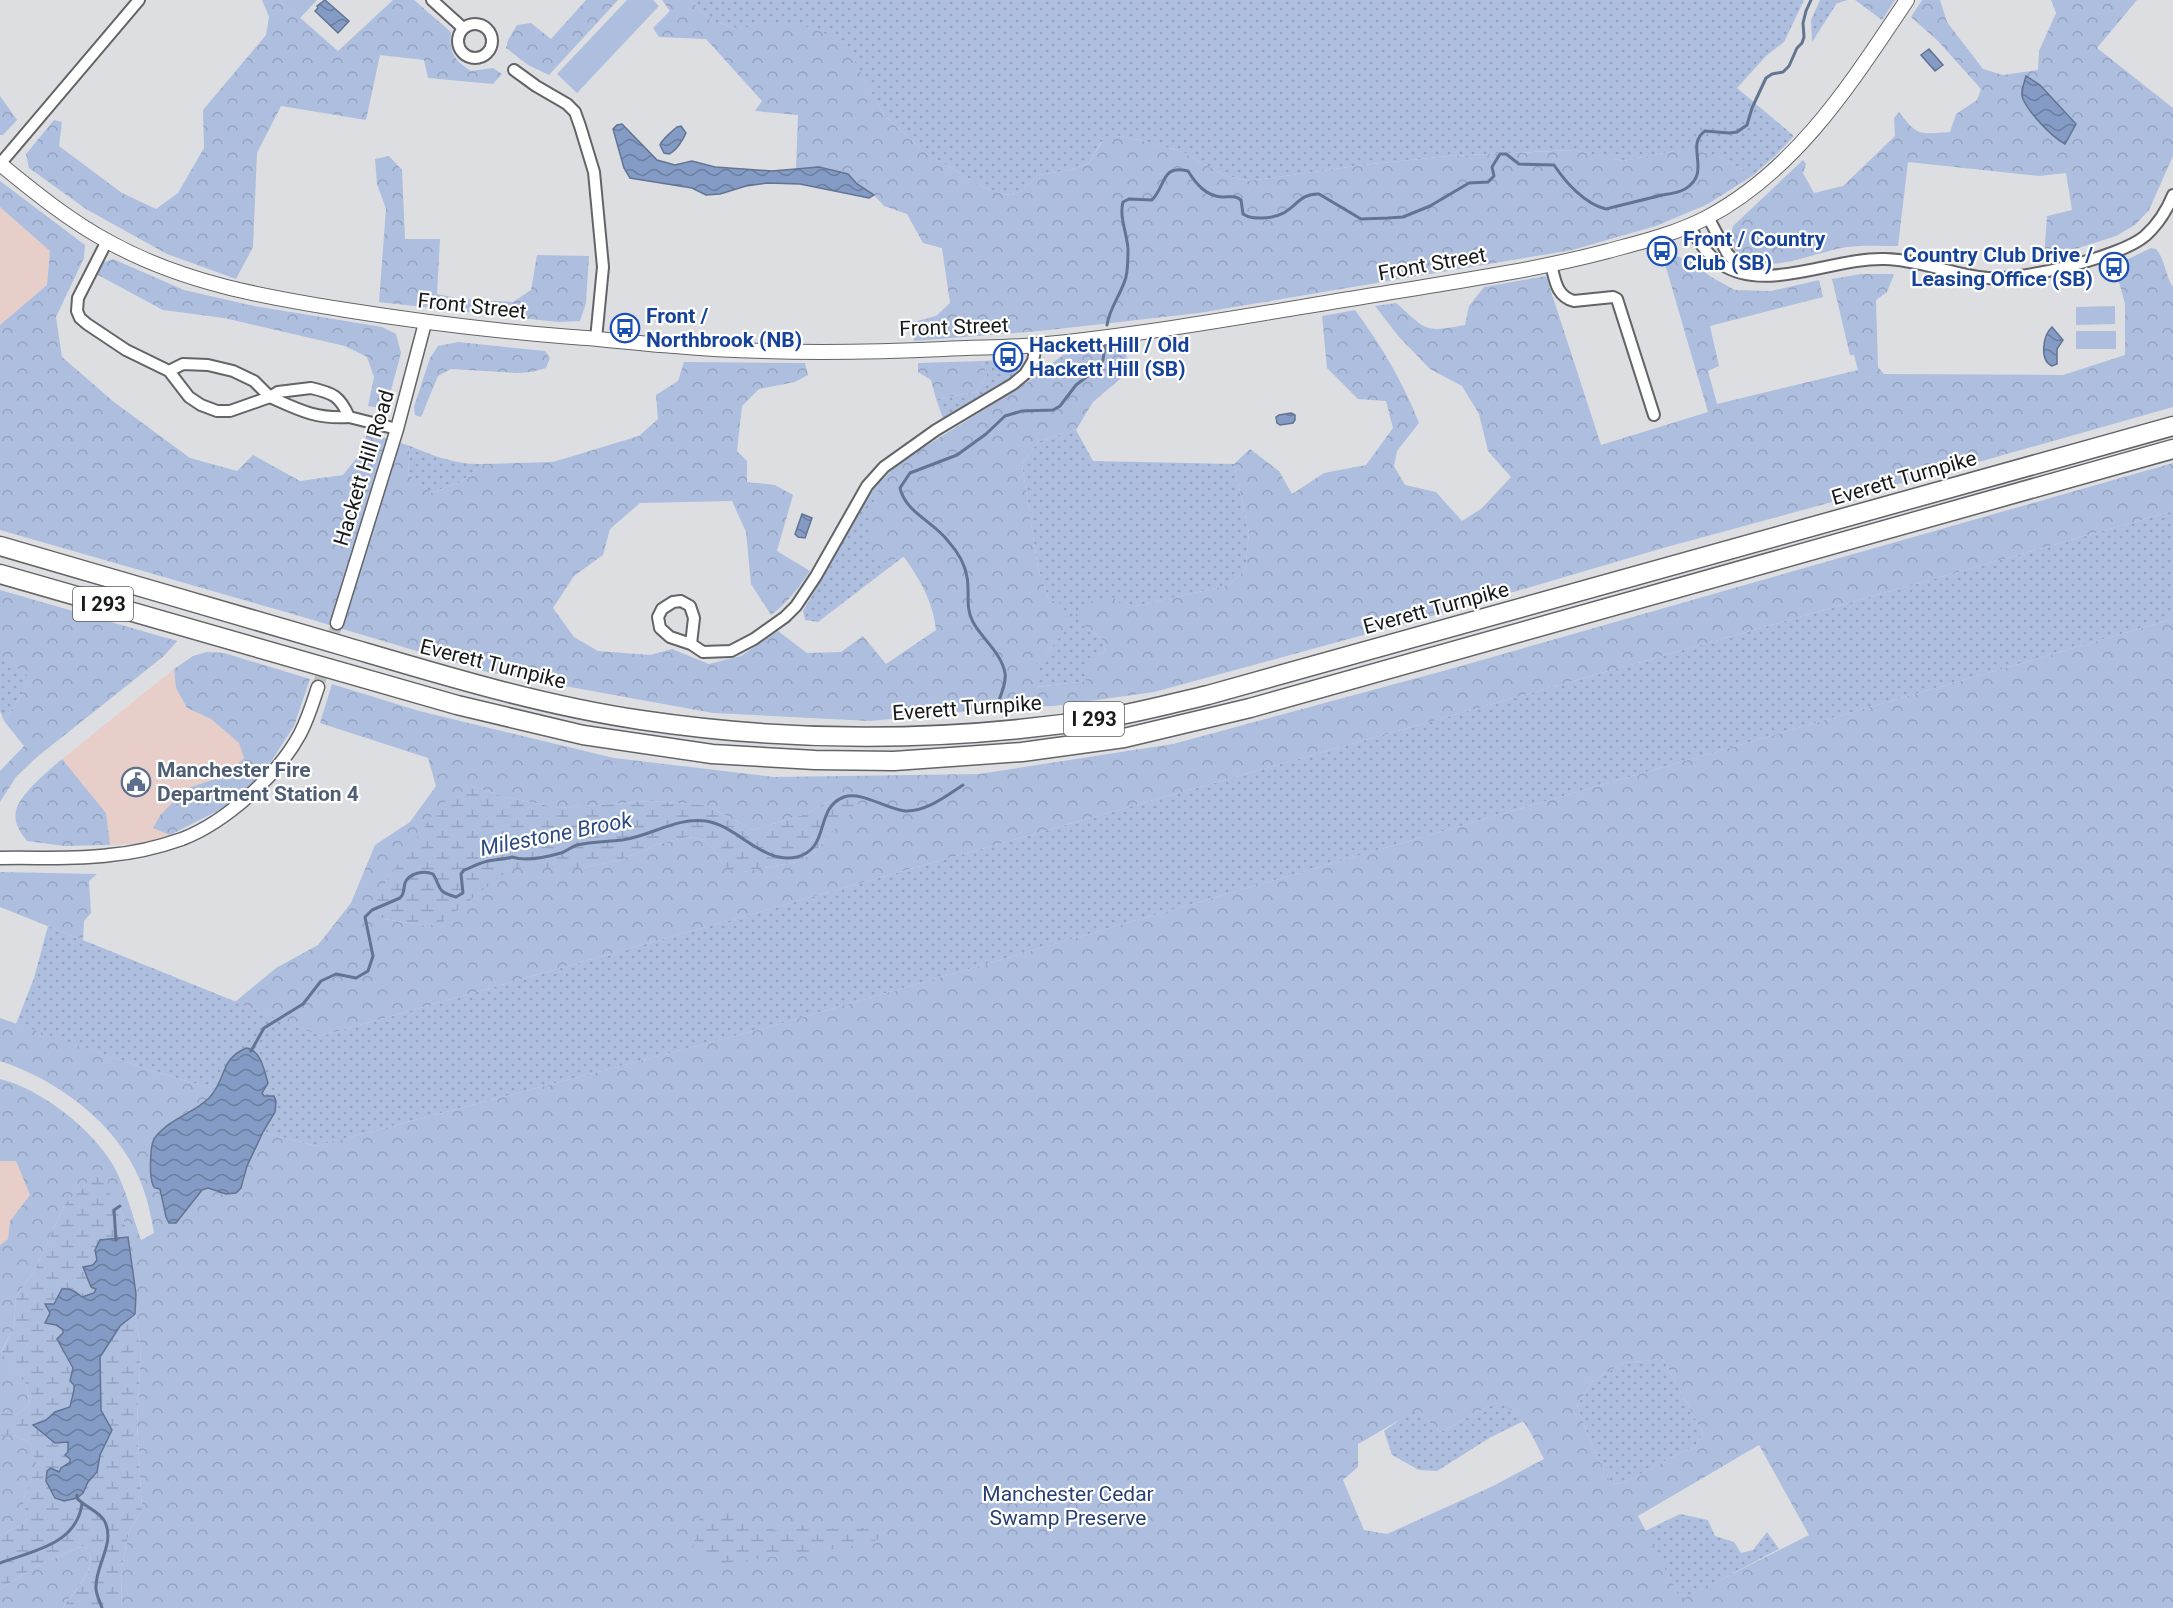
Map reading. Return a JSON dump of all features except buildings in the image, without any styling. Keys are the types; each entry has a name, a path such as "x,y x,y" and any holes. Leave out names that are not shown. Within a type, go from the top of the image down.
{"highway":[{"name":"Everett Turnpike","path":"0,546 437,674 588,711 660,723 744,732 818,736 924,736 1028,728 1106,718 1208,695 2173,426"},
{"name":"I 293","path":"0,574 457,705 583,735 711,754 764,758 945,759 1073,746 1175,727 1250,708 2173,449"}],"main road":[{"name":"Front Street","path":"0,164 36,193 107,241 178,273 240,291 425,323 678,347 784,352 1036,345 1286,309 1551,264 1635,244 1689,226 1708,217 1767,178 1804,141 1838,100 1907,0"}],"street":[{"path":"0,164 140,0"},
{"path":"432,0 464,28"},
{"path":"514,70 567,104 575,111 580,126 594,172 603,267 596,339"},
{"path":"1689,226 1701,246 1711,256 1722,264 1756,275 1777,276 1861,259 1887,259 2000,279 2025,276 2109,254 2135,243 2154,225 2173,195"},
{"path":"1708,217 1727,253 1744,272"},
{"path":"107,241 78,298 76,304 80,318 126,350 169,370 189,397 217,411 230,411 278,392 303,389 329,392 340,400 349,417"},
{"path":"1551,264 1557,287 1561,295 1568,299 1574,301 1613,297 1617,299 1654,415"},
{"name":"Hackett Hill Road","path":"337,623 397,429 425,323"},
{"path":"690,644 703,652 731,651 754,639 785,617 796,606 867,486 880,471 936,430 1013,384 1025,374 1033,361 1036,345"},
{"path":"169,370 183,364 208,365 225,369 254,381 270,397 312,416 349,417 397,429"},
{"path":"0,858 110,855 160,846 194,833 228,812 249,795 276,767 299,736 318,687"}],"shaded area":[{"path":"0,207 50,251 47,285 0,325"},
{"path":"174,669 176,688 187,708 211,719 240,743 244,758 224,776 188,788 154,828 170,835 138,844 110,845 106,813 62,759"},
{"path":"0,1161 16,1161 30,1195 10,1221 8,1239 0,1245"}],"green space":[{"path":"262,0 280,0 338,51 393,0 414,0 451,32 452,51 460,63 471,71 493,68 502,74 493,84 428,78 424,60 380,55 366,120 281,106 257,153 253,247 236,279 167,254 86,209 29,168 26,154 54,120 62,122 59,146 122,193 156,209 178,193 204,148 203,110 266,35 269,17"},
{"path":"280,0 317,0 300,18"},
{"path":"586,0 618,0 549,75 528,65 506,48 517,25 531,23 551,39"},
{"path":"627,0 653,0 659,6 577,93 557,74"},
{"path":"662,0 690,0 710,20 736,28 785,23 814,28 830,36 851,55 884,115 927,154 985,188 1006,195 1020,192 1038,175 1070,170 1089,163 1106,138 1116,136 1183,152 1224,175 1248,181 1449,156 1574,150 1623,161 1674,151 1701,152 1721,157 1752,176 1708,204 1656,226 1572,250 1199,313 1040,331 914,341 914,322 936,316 950,303 942,248 923,243 907,214 884,206 848,174 819,167 796,169 798,115 755,111 762,101 706,39 659,37 653,28 670,11"},
{"path":"690,0 1804,0 1784,42 1766,56 1737,88 1794,136 1752,176 1721,157 1674,151 1623,161 1573,150 1449,156 1248,181 1224,175 1183,152 1116,136 1101,142 1089,163 1070,170 1038,175 1020,192 1006,195 985,188 927,154 884,115 861,74 761,27 736,28 710,20"},
{"path":"1820,0 1848,0 1837,3 1812,42 1811,20"},
{"path":"1855,0 1895,0 1882,20"},
{"path":"1922,0 1940,0 1947,22 1983,69 2003,75 2038,70 2039,51 2056,13 2051,0 2137,0 2097,48 2173,108 2173,156 2149,210 2135,225 2116,236 2044,259 2047,216 2072,210 2066,173 2039,176 1908,162 1898,246 1847,247 1782,263 1766,264 1751,262 1739,254 1729,241 1733,226 1803,160 1806,164 1803,173 1814,193 1843,186 1895,136 1894,118 1899,112 1911,126 1920,132 1950,132 1956,114 1977,100 1981,89 1938,41 1911,17"},
{"path":"0,96 17,120 3,135 0,135"},
{"path":"389,156 402,170 405,239 440,239 437,294 462,299 513,302 531,290 537,255 589,256 586,303 580,321 558,322 379,302 386,209 377,184 375,159"},
{"path":"0,181 85,245 84,258 56,317 62,357 114,402 190,458 237,471 253,455 300,481 343,475 363,450 367,432 410,446 408,474 431,493 461,482 483,464 553,462 639,436 658,419 656,395 678,381 684,362 805,363 808,375 795,382 759,389 742,406 737,451 747,461 747,482 775,485 793,495 777,551 810,571 783,605 771,615 751,584 746,532 732,501 640,503 610,529 603,555 574,576 553,608 574,637 598,651 650,655 672,649 709,664 741,656 778,631 807,653 841,652 863,636 886,664 936,630 925,591 904,557 876,563 870,537 873,505 880,482 899,463 1028,382 1063,355 1126,345 1127,373 1093,402 1076,430 1039,441 1022,464 1038,568 1049,600 1059,602 1072,622 1036,663 1037,687 1086,681 1085,667 1105,650 1103,640 1085,627 1075,616 1084,603 1112,597 1127,608 1229,585 1245,570 1249,533 1234,464 1250,449 1279,471 1292,494 1324,473 1366,465 1393,428 1386,401 1358,399 1327,368 1322,316 1355,310 1365,323 1399,378 1419,423 1397,451 1394,466 1405,485 1436,492 1462,521 1481,509 1511,477 1488,451 1479,414 1462,386 1430,369 1399,337 1375,306 1396,303 1420,324 1433,329 1465,325 1469,306 1484,287 1546,276 1601,445 1708,412 1661,250 1692,262 1711,277 1735,290 1771,291 1819,280 1823,297 1710,326 1719,366 1708,371 1717,404 1858,370 1854,355 1850,355 1832,279 1861,274 1894,274 1887,292 1876,300 1878,367 1884,374 2063,375 2125,355 2125,304 2118,278 2120,263 2151,248 2156,249 2173,287 2173,407 1663,548 1415,621 1154,692 1054,706 1012,707 870,721 713,713 487,672 0,530 0,325 47,285 50,251 0,207"},
{"path":"113,259 184,290 254,306 382,327 396,334 401,353 386,409 368,406 374,377 367,357 345,346 224,318 163,310 98,275 102,263"},
{"path":"2115,306 2115,324 2076,325 2076,307"},
{"path":"2076,331 2116,331 2116,349 2076,349"},
{"path":"458,342 545,351 550,358 546,368 532,372 451,369 438,376 421,417 415,415 414,407 430,358 438,346"},
{"path":"1018,359 1018,370 1010,378 943,418 936,399 976,392 987,375 982,361"},
{"path":"982,361 987,375 976,392 936,399 931,380 918,372 918,363"},
{"path":"1076,430 1093,461 1234,464 1249,533 1245,570 1229,585 1127,608 1085,627 1103,640 1105,650 1086,667 1087,681 1036,687 1035,663 1047,653 1071,622 1049,600 1038,568 1022,464 1039,441"},
{"path":"410,446 454,461 483,464 461,482 431,493 408,474"},
{"path":"2173,463 2173,511 321,1036 235,1002 276,968 318,945 351,903 375,845 410,822 436,786 428,758 320,723 332,684 419,711 614,758 774,777 979,774 1173,744 1454,668","holes":["471,786 505,797 559,808 650,801 705,805 753,830 803,815 847,792 827,837 815,852 796,862 743,872 723,864 714,849 704,840 688,837 658,844 623,859 583,868 511,868 428,926 384,919 373,910 387,880"]},
{"path":"880,482 873,505 876,562 903,557 818,622 805,620 803,611 870,494"},
{"path":"2173,511 2173,619 769,1027 316,1146 263,1132 275,1112 269,1097 262,1093 268,1082 264,1068 224,1068 222,1081 217,1090 146,1069 16,1024 34,978 48,926 321,1036"},
{"path":"0,590 177,641 164,656 37,757 16,777 0,802 0,771 24,746 4,721 24,691 27,675 0,655"},
{"name":"Manchester Cedar Swamp Preserve","path":"2173,619 2173,1608 121,1608 122,1567 129,1531 142,1511 137,1422 141,1350 135,1314 136,1294 128,1237 120,1206 111,1200 109,1192 93,1176 66,1202 35,1270 16,1297 14,1327 1,1352 26,1384 30,1404 16,1415 0,1412 0,1245 8,1239 10,1221 30,1195 16,1161 0,1161 0,1079 32,1092 64,1112 104,1151 118,1174 141,1240 154,1233 152,1220 140,1180 129,1159 100,1122 63,1092 22,1069 0,1061 0,1018 146,1069 217,1090 201,1106 171,1123 161,1186 164,1211 169,1222 176,1223 202,1190 208,1188 226,1194 244,1182 247,1166 263,1132 316,1146 769,1027","holes":["1663,1359 1703,1433 1696,1445 1623,1483 1611,1484 1588,1436 1577,1405 1593,1381 1623,1363","1495,1403 1505,1406 1520,1417 1544,1459 1493,1486 1387,1534 1364,1530 1343,1480 1358,1467 1358,1444 1420,1410 1440,1432","1759,1445 1809,1535 1681,1600 1638,1516"]},
{"path":"207,652 224,653 310,679 294,726 267,768 227,806 170,835 153,828 161,814 188,788 224,776 244,758 239,743 211,719 187,708 176,688 174,669 193,656"},
{"path":"0,655 28,675 24,691 4,721 0,711"},
{"path":"62,759 106,813 110,845 65,846 27,841 20,831 16,820 18,805 35,783"},
{"path":"471,786 505,797 559,808 650,801 705,805 753,830 803,815 847,792 859,805 815,852 796,862 743,872 732,871 723,864 714,849 704,840 688,837 658,844 623,859 583,868 511,868 441,923 428,926 384,919 372,910 387,880 439,806"},
{"path":"0,872 97,874 89,881 91,913 84,921 83,940 0,907"},
{"path":"93,1176 107,1179 111,1199 120,1206 128,1237 100,1240 97,1260 93,1266 83,1267 91,1287 96,1289 94,1293 82,1297 71,1290 62,1289 53,1304 46,1304 50,1313 45,1323 56,1325 63,1330 61,1347 73,1368 70,1381 74,1388 70,1407 55,1412 46,1420 39,1422 61,1441 68,1442 68,1452 65,1455 70,1458 70,1462 67,1465 83,1493 88,1482 97,1472 100,1455 112,1431 101,1410 100,1357 120,1326 135,1314 141,1350 137,1422 142,1511 129,1531 122,1567 121,1608 63,1608 89,1568 91,1559 89,1552 82,1546 39,1565 0,1589 0,1535 27,1522 23,1500 37,1465 29,1442 14,1435 0,1436 0,1412 16,1415 30,1404 26,1384 1,1353 14,1327 16,1297 35,1270 66,1202"},
{"path":"1663,1359 1703,1433 1696,1445 1623,1483 1611,1484 1588,1436 1577,1405 1593,1381 1623,1363"},
{"path":"1495,1403 1508,1406 1524,1421 1491,1437 1437,1471 1419,1470 1392,1455 1384,1431 1405,1416 1420,1409 1428,1421 1440,1432"},
{"path":"14,1435 29,1442 38,1465 23,1500 27,1522 0,1535 0,1436"},
{"path":"728,1513 776,1531 802,1525 838,1529 881,1527 890,1537 842,1548 708,1565 693,1548 700,1516"},
{"path":"1680,1514 1708,1520 1715,1536 1734,1542 1741,1553 1753,1550 1767,1532 1779,1549 1681,1601 1645,1531"},
{"path":"82,1546 89,1552 91,1559 89,1568 63,1608 0,1608 0,1589 39,1565"}],"water":[{"path":"325,0 349,21 338,33 315,11 317,6"},
{"path":"1929,49 1943,65 1935,71 1921,55"},
{"path":"2026,76 2040,85 2076,124 2065,144 2041,124 2026,105 2022,94"},
{"path":"622,124 657,160 675,165 692,161 715,167 772,171 819,167 848,174 857,184 874,195 869,198 800,184 767,183 706,195 692,188 630,178 624,168 613,129"},
{"path":"681,126 686,133 681,142 672,153 664,153 661,143 675,128"},
{"path":"2052,327 2063,340 2057,349 2057,364 2052,366 2045,358 2044,347 2046,336"},
{"path":"1291,413 1295,415 1293,423 1280,425 1277,423 1276,417"},
{"path":"802,514 812,518 805,538 795,534"},
{"path":"246,1048 255,1052 261,1061 268,1083 262,1093 264,1096 274,1096 275,1112 247,1166 241,1188 236,1193 226,1194 208,1188 202,1190 176,1223 169,1223 160,1189 154,1187 152,1181 151,1155 154,1139 169,1124 205,1102 215,1091 231,1058"},
{"path":"128,1237 136,1294 135,1314 120,1326 100,1357 101,1410 112,1430 100,1455 97,1472 88,1482 83,1493 77,1498 64,1501 55,1498 46,1481 47,1471 51,1468 59,1472 70,1462 65,1455 68,1452 68,1442 55,1443 33,1425 46,1420 55,1412 70,1407 74,1390 74,1385 70,1381 73,1368 57,1339 63,1330 56,1325 45,1323 50,1313 45,1304 54,1304 62,1289 71,1290 82,1297 94,1293 96,1289 91,1287 83,1267 93,1265 97,1260 95,1250 100,1240"}],"waterway":[{"name":"Milestone Brook","path":"1107,325 1127,270 1128,249 1123,202 1129,199 1152,200 1168,173 1173,171 1188,171 1206,192 1216,196 1239,198 1243,214 1257,218 1281,214 1304,197 1319,194 1361,219 1403,217 1430,206 1469,183 1488,182 1494,176 1492,167 1500,154 1506,154 1519,164 1554,165 1577,192 1591,203 1606,209 1685,189 1697,175 1699,137 1705,131 1737,132 1747,125 1766,78 1783,72 1789,66 1797,48 1802,43 1803,23 1811,0"},
{"name":"Milestone Brook","path":"995,712 1004,687 1005,673 1000,659 971,617 966,572 954,549 942,534 908,504 900,488 910,473 957,455 986,434 1005,416 1022,411 1053,410 1060,406 1076,385 1098,368 1103,360 1105,346"},
{"name":"Milestone Brook","path":"251,1051 264,1028 303,1004 321,981 336,974 356,978 368,971 373,956 365,917 372,910 400,898 407,880 417,873 433,874 442,891 456,897 463,893 461,874 464,870 491,860 543,857 561,853 577,845 633,838 674,824 695,821 718,824 773,855 785,858 797,857 808,852 814,845 829,810 835,802 844,797 858,796 898,810 913,811 936,802 963,785"},
{"name":"Milestone Brook","path":"116,1240 114,1210 120,1206"},
{"name":"Milestone Brook","path":"77,1495 80,1501 103,1518 107,1530 107,1546 96,1586 102,1608"},
{"name":"Milestone Brook","path":"0,1563 38,1550 62,1538 78,1518 82,1504"}],"tunnel":[{"path":"318,687 337,623"}],"place":[{"name":"Front / Country Club (SB)","path":"1662,251"},
{"name":"Country Club Drive / Leasing Office (SB)","path":"2114,267"},
{"name":"Front / Northbrook (NB)","path":"625,328"},
{"name":"Hackett Hill / Old Hackett Hill (SB)","path":"1008,357"},
{"name":"Manchester Fire Department Station 4","path":"136,782"}]}
